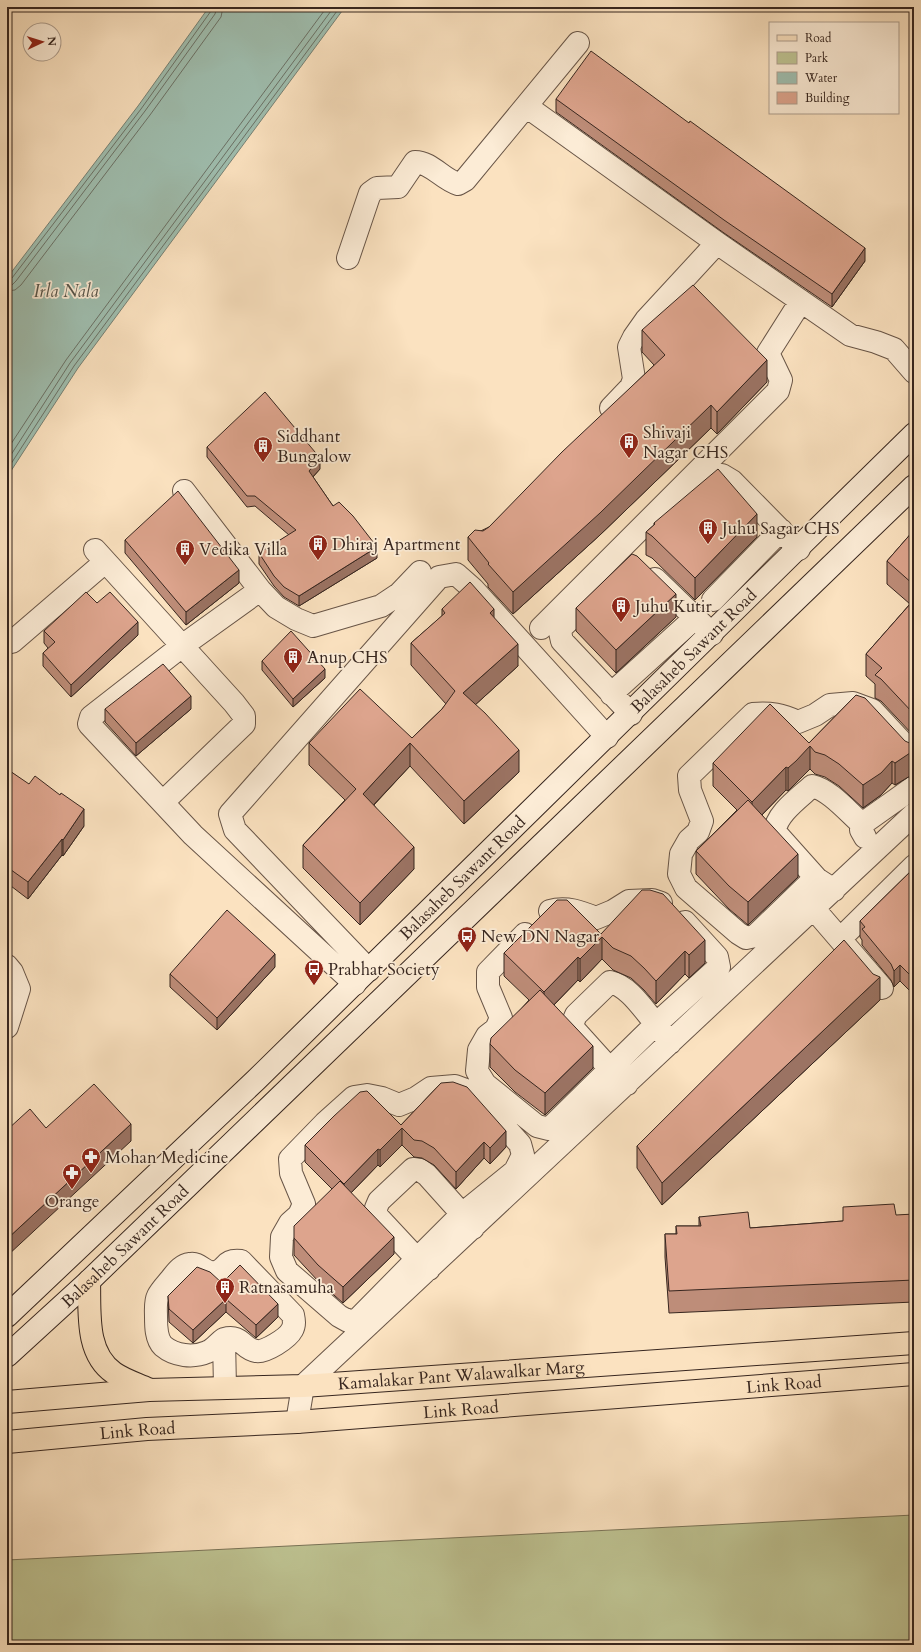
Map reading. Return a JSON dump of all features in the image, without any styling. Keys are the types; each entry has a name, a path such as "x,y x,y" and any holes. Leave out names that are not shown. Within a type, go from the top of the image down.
{"main road":[{"path":"89,1281 90,1331 100,1360 114,1373 148,1390"},
{"name":"Kamalakar Pant Walawalkar Marg","path":"7,1402 148,1390 303,1386 914,1343"},
{"name":"Link Road","path":"7,1442 147,1429 297,1422 914,1374"}],"street":[{"path":"348,258 370,193 377,188 398,187 414,162 422,162 452,182 458,184 465,180 578,43"},
{"path":"526,106 717,243 850,335 876,342 894,349 914,372"},
{"path":"598,422 631,387 634,379 629,347 634,337 646,320 717,243"},
{"path":"541,628 778,391 781,380 768,353 800,301"},
{"name":"Balasaheb Sawant Road","path":"7,1316 251,1085 631,714 914,434"},
{"path":"647,542 715,475 722,475 732,481 799,549"},
{"name":"Balasaheb Sawant Road","path":"7,1356 89,1281 914,486"},
{"path":"184,491 260,590 276,607 296,619 313,626 381,606 398,594 420,572"},
{"path":"713,600 781,530"},
{"path":"12,642 100,556 244,716 244,724 163,802"},
{"path":"631,714 562,642 560,632 563,626 629,563 638,565 712,634"},
{"path":"362,977 235,830 230,814 439,577 456,574 473,589 606,737"},
{"path":"260,590 182,646 91,717 89,724 193,835 362,977"},
{"path":"611,694 694,618"},
{"path":"825,885 811,882 755,936 746,938 738,933 686,888 679,874 681,854 689,840 698,832 702,821 690,790 689,776 753,714 766,712 781,715 798,722 815,715 830,705 854,703 872,710 914,755"},
{"path":"825,885 775,832 775,826 778,818 812,786 819,787 826,792 862,824"},
{"path":"876,851 861,830 862,824 914,787"},
{"path":"467,1221 627,1084 814,909 825,885 876,851 914,814"},
{"path":"840,939 914,866"},
{"path":"652,900 670,906 717,957 719,967 656,1024 549,1129 537,1126 484,1084 477,1071 479,1050 488,1036 496,1028 501,1018 488,987 488,972 551,910 572,910 596,918 613,911 628,901 652,900"},
{"path":"814,909 882,988"},
{"path":"391,948 409,973"},
{"path":"7,966 12,972 19,989 7,1026"},
{"path":"627,1084 610,1069 573,1028 573,1022 576,1014 610,982 617,984 624,988 656,1024 670,1043"},
{"path":"297,1422 303,1386 515,1171 523,1155 520,1144 474,1093 455,1086 431,1088 416,1098 399,1105 382,1098 367,1096 354,1097 325,1123 290,1159 292,1174 304,1204 299,1215 290,1223 282,1237 280,1257 287,1271 339,1316 348,1321 357,1320 423,1264"},
{"path":"423,1264 376,1215 376,1208 379,1201 413,1169 420,1170 427,1175 467,1221"},
{"path":"233,1260 241,1261 293,1315 294,1323 292,1331 264,1352 254,1351 238,1339 232,1337 224,1339 207,1352 192,1356 178,1354 163,1346 157,1335 157,1300 159,1294 179,1269 189,1264 196,1264 205,1271 214,1273 220,1270 228,1262 233,1260"},
{"path":"224,1339 225,1388"}],"green space":[{"path":"914,1515 914,1645 7,1645 7,1560"}],"water":[{"name":"Irla Nala","path":"209,7 345,7 78,368 7,477 7,278 138,106"}],"building":[{"path":"591,51 689,123 690,121 865,248 832,294 724,220 556,99"},
{"path":"693,285 767,360 717,412 711,405 600,513 513,592 488,564 489,563 468,537 475,530 483,531 489,527 562,452 665,355 642,330"},
{"path":"265,392 320,458 309,471 333,506 339,502 353,516 377,547 299,596 284,587 274,576 259,553 296,530 255,496 247,496 207,447"},
{"name":"Juhu Sagar CHS","path":"718,469 757,514 695,578 646,532 655,524 654,523"},
{"name":"Vedika Villa","path":"178,491 239,570 186,612 125,540"},
{"path":"914,530 914,585 887,561"},
{"path":"632,554 637,556 676,594 616,650 576,608"},
{"path":"470,582 494,609 490,613 518,644 463,693 485,713 519,750 464,801 410,743 363,794 414,847 360,903 303,845 356,789 309,743 360,689 412,738 442,709 455,691 411,643 445,613 442,609"},
{"path":"86,592 97,603 110,592 138,622 71,685 43,653 55,642 44,631"},
{"path":"911,603 914,606 913,713 881,679 875,675 882,668 866,654"},
{"name":"Anup CHS","path":"291,631 325,669 293,699 262,661"},
{"path":"163,664 191,696 136,743 105,709"},
{"path":"856,695 865,698 905,741 914,745 914,749 910,753 895,763 892,761 881,773 863,785 839,764 825,755 815,752 810,746 788,768 786,767 752,802 713,763 770,704 809,743"},
{"path":"7,769 29,784 35,776 60,795 61,793 84,809 63,840 62,839 28,882 7,867"},
{"path":"748,800 798,854 748,902 729,886 696,851"},
{"path":"914,868 914,975 912,977 900,965 894,971 891,964 862,929 865,927 860,921"},
{"path":"642,890 650,890 663,894 705,940 689,955 685,951 656,981 631,956 613,948 602,937 580,959 578,957 544,992 504,953 557,900 567,900 601,934"},
{"path":"227,910 275,954 217,1018 170,974"},
{"path":"844,940 873,974 880,977 662,1183 637,1146"},
{"path":"540,990 593,1046 545,1093 515,1070 490,1044 491,1038"},
{"path":"453,1082 467,1087 506,1131 490,1148 484,1142 456,1172 434,1148 422,1141 414,1140 402,1128 380,1150 378,1149 344,1184 305,1145 360,1092 367,1091 401,1125 441,1083"},
{"path":"94,1084 131,1124 7,1239 7,1130 30,1109 46,1128"},
{"path":"340,1181 394,1237 343,1287 318,1265 294,1238 294,1226"},
{"path":"894,1204 896,1215 914,1214 914,1280 669,1291 665,1234 677,1234 676,1226 701,1226 699,1217 748,1212 750,1228 843,1221 843,1207"},
{"name":"Ratnasamuha","path":"240,1265 278,1304 256,1325 226,1299 193,1330 169,1309 168,1296 197,1267 210,1272 222,1283"}],"place":[{"name":"Shivaji Nagar CHS","path":"629,459"},
{"name":"Siddhant Bungalow","path":"263,463"},
{"name":"Juhu Sagar CHS","path":"708,545"},
{"name":"Dhiraj Apartment","path":"318,561"},
{"name":"Vedika Villa","path":"185,566"},
{"name":"Juhu Kutir","path":"621,623"},
{"name":"Anup CHS","path":"293,674"},
{"name":"New DN Nagar","path":"467,953"},
{"name":"Prabhat Society","path":"314,986"},
{"name":"Mohan Medicine","path":"91,1174"},
{"name":"Orange","path":"72,1190"},
{"name":"Ratnasamuha","path":"225,1304"}]}
